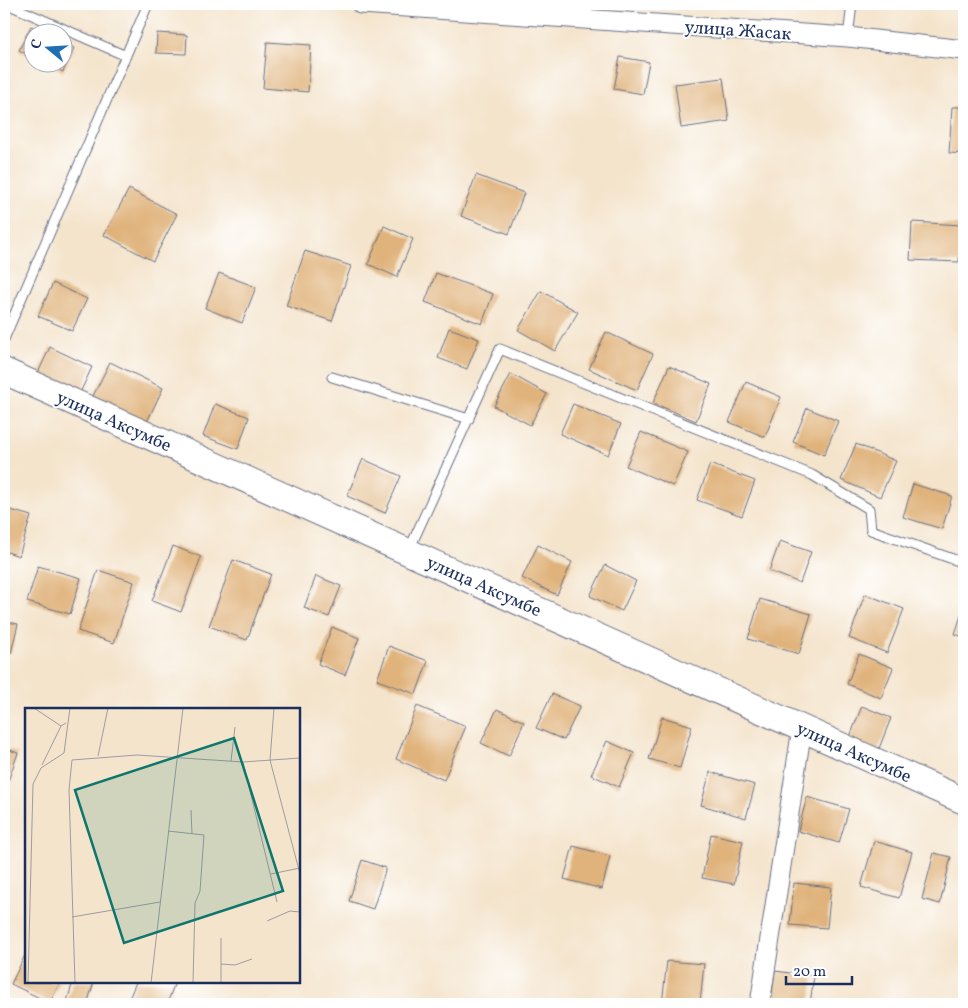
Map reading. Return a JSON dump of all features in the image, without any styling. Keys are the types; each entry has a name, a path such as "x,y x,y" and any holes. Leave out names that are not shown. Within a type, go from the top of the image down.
{"main road":[{"name":"улица Аксумбе","path":"4,371 964,801"}],"street":[{"name":"улица Жасак","path":"361,4 848,37 964,50"},
{"path":"760,1004 802,728"}],"lane":[{"path":"7,4 126,56"},
{"path":"4,339 148,4"},
{"path":"848,37 852,4"},
{"path":"408,552 500,349 812,475 869,509 871,530 964,563"},
{"path":"332,377 469,419"}],"building":[{"path":"157,33 187,35 186,54 156,53"},
{"path":"267,42 311,45 308,92 263,88"},
{"path":"620,57 649,62 643,94 614,89"},
{"path":"723,78 729,121 681,128 675,84"},
{"path":"952,107 964,107 964,154 949,153"},
{"path":"476,175 524,193 509,234 461,216"},
{"path":"129,189 177,214 153,261 104,235"},
{"path":"912,222 961,225 959,262 910,260"},
{"path":"384,226 413,239 397,277 368,264"},
{"path":"305,251 351,266 332,321 286,306"},
{"path":"219,273 256,287 242,323 205,308"},
{"path":"436,273 493,294 482,324 425,302"},
{"path":"53,283 87,299 72,331 38,316"},
{"path":"541,291 578,312 555,351 518,330"},
{"path":"449,328 479,339 467,369 438,358"},
{"path":"606,332 653,354 637,390 589,369"},
{"path":"50,347 92,367 79,395 37,375"},
{"path":"110,362 163,388 145,426 91,400"},
{"path":"669,366 711,384 696,421 653,403"},
{"path":"511,374 547,394 530,425 494,406"},
{"path":"746,382 781,397 765,437 729,422"},
{"path":"215,404 249,417 238,449 203,436"},
{"path":"573,404 621,424 608,455 560,434"},
{"path":"807,408 838,421 824,455 793,442"},
{"path":"641,432 688,452 673,486 626,466"},
{"path":"856,444 896,461 880,497 841,480"},
{"path":"363,459 401,476 385,513 347,496"},
{"path":"710,464 755,481 742,516 697,500"},
{"path":"913,484 952,496 942,529 903,517"},
{"path":"4,508 31,516 19,556 4,551"},
{"path":"780,541 811,552 800,583 769,571"},
{"path":"538,545 572,562 557,595 522,578"},
{"path":"173,546 201,557 181,612 152,601"},
{"path":"233,560 271,574 247,640 209,626"},
{"path":"605,565 636,581 622,611 590,596"},
{"path":"38,566 81,578 70,614 27,602"},
{"path":"98,570 134,582 114,643 78,631"},
{"path":"316,576 341,586 329,617 304,608"},
{"path":"865,594 904,609 887,653 849,638"},
{"path":"760,599 811,614 799,654 748,639"},
{"path":"964,606 964,637 955,634"},
{"path":"4,621 18,624 11,653 4,652"},
{"path":"332,627 359,638 345,675 318,664"},
{"path":"389,646 428,661 416,694 377,680"},
{"path":"859,654 893,668 881,698 847,684"},
{"path":"552,694 580,706 564,740 536,728"},
{"path":"417,706 466,726 444,780 396,759"},
{"path":"862,706 891,718 878,751 849,739"},
{"path":"497,709 524,722 509,756 481,743"},
{"path":"662,717 692,726 680,768 649,759"},
{"path":"607,741 634,753 619,787 591,775"},
{"path":"4,748 18,753 8,781 4,779"},
{"path":"710,772 755,785 746,818 701,805"},
{"path":"807,797 849,809 839,843 798,831"},
{"path":"711,834 743,841 734,884 702,878"},
{"path":"874,841 912,852 899,898 861,887"},
{"path":"573,846 610,856 602,889 564,879"},
{"path":"934,853 951,857 940,904 922,899"},
{"path":"362,860 386,868 373,909 349,901"},
{"path":"794,883 831,887 827,928 790,925"},
{"path":"25,955 25,983 60,983 50,1003 11,984"},
{"path":"667,961 704,964 700,1004 662,1004"},
{"path":"775,971 814,976 810,1004 771,1002"},
{"path":"73,983 94,983 87,1004 66,1004"},
{"path":"136,983 175,983 167,1004 127,1004"}]}
